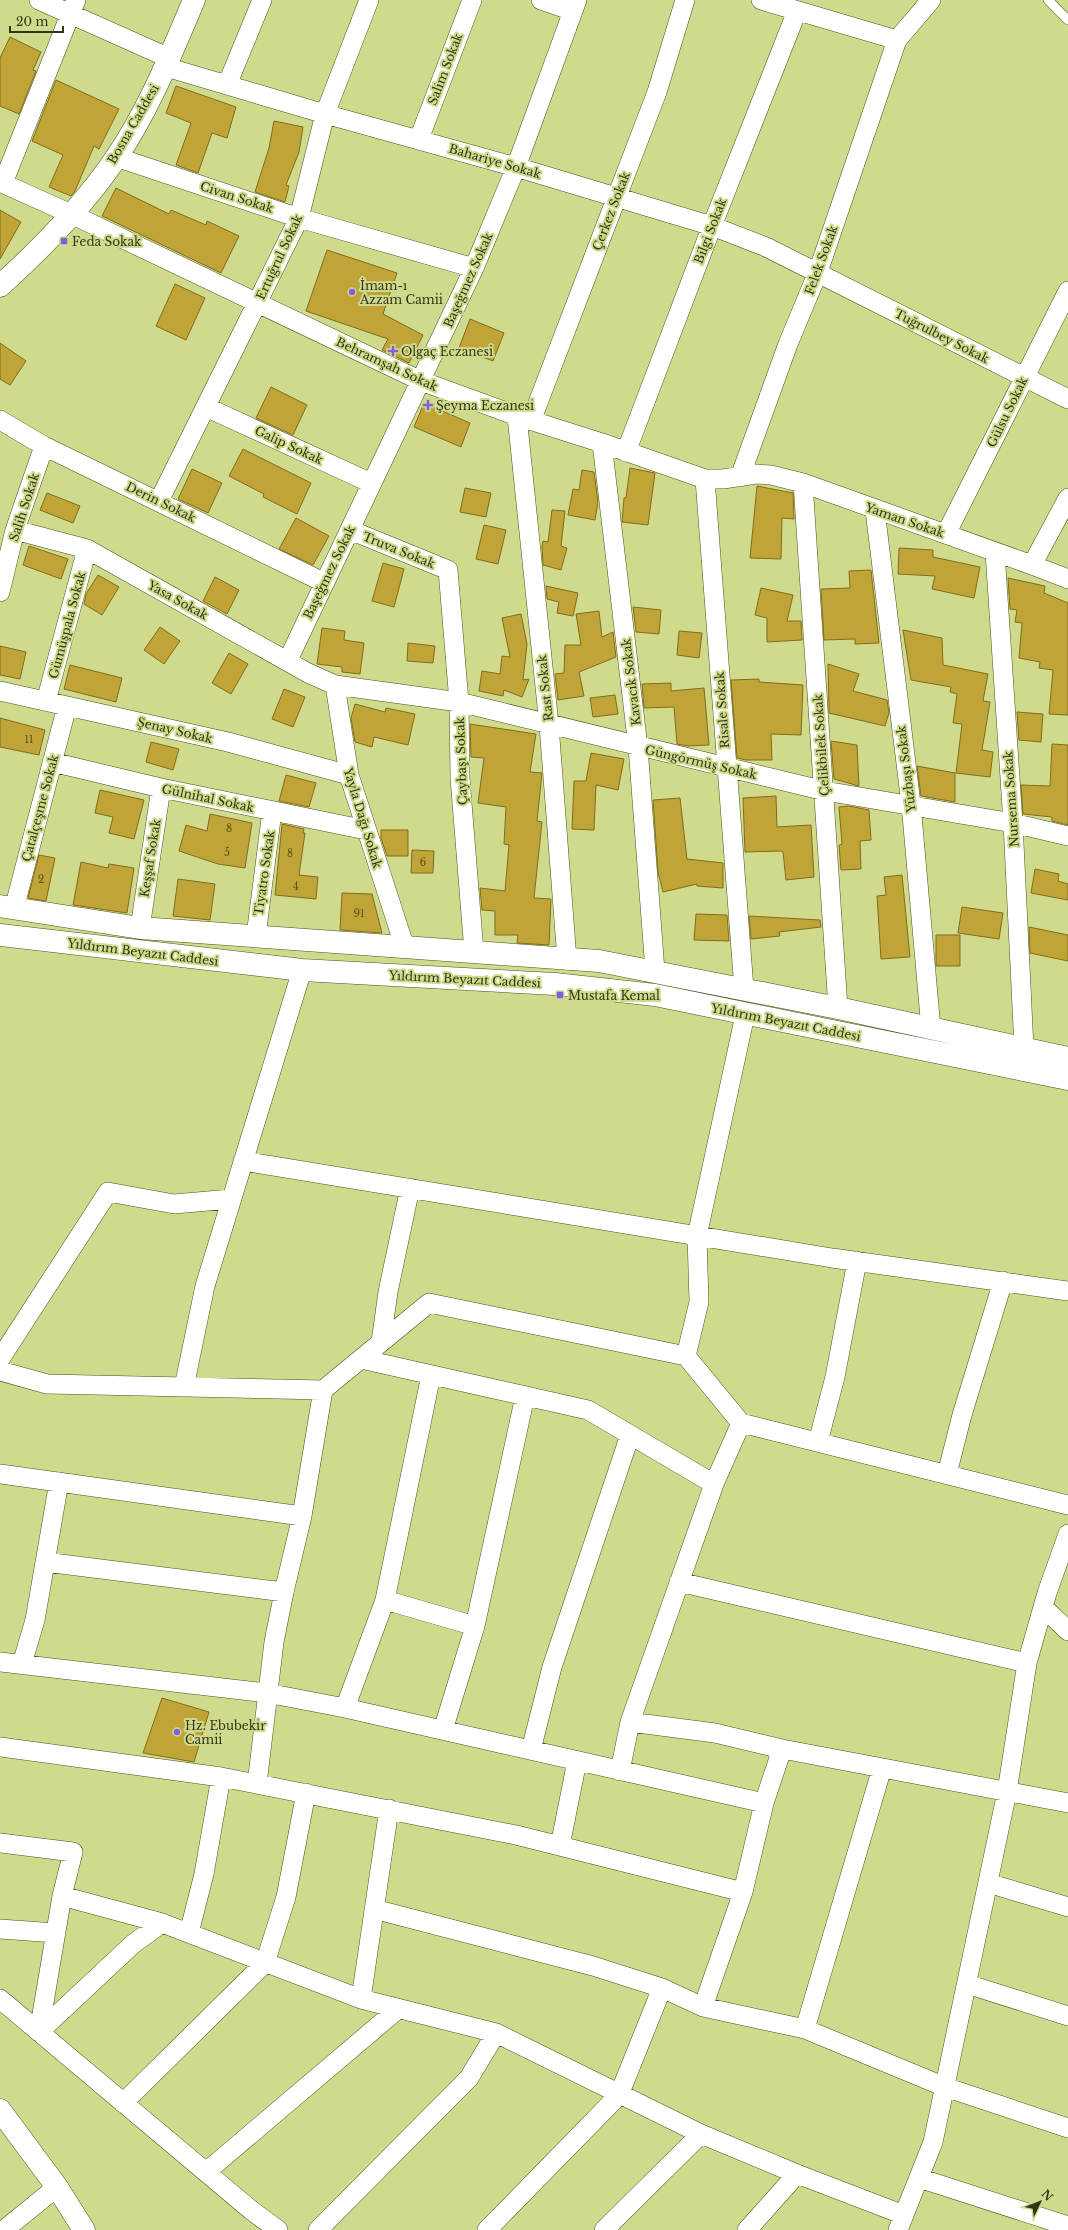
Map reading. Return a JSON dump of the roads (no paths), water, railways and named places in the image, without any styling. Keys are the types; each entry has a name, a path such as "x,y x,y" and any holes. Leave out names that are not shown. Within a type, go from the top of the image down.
{"main road":[{"name":"Bosna Caddesi","path":"0,286 72,214 116,157 168,62 194,0"},
{"path":"7,908 140,928 567,960 599,961 838,1008 1068,1058"},
{"name":"Yıldırım Beyazıt Caddesi","path":"0,935 302,970 555,984 655,995 745,1015 1068,1079"},
{"path":"0,2110 57,2187 84,2230"}],"street":[{"name":"Bahariye Sokak","path":"39,0 74,6 168,62 227,85 616,196 712,226 766,247 818,272"},
{"path":"227,85 262,0"},
{"name":"Ertuğrul Sokak","path":"159,501 299,218 325,114 369,0"},
{"name":"Salim Sokak","path":"419,139 472,0"},
{"path":"540,0 575,5"},
{"name":"Çerkez Sokak","path":"524,418 616,196 657,92 685,0"},
{"path":"761,0 897,40 931,0"},
{"name":"Başeğmez Sokak","path":"288,660 323,582 350,530 474,268 516,167 575,5"},
{"path":"72,214 1,183 74,6"},
{"name":"Bilgi Sokak","path":"626,452 712,226 797,11"},
{"name":"Felek Sokak","path":"740,477 788,344 818,272 897,40"},
{"name":"Civan Sokak","path":"116,157 299,218 474,268"},
{"name":"Behramşah Sokak","path":"72,214 421,381 524,418 602,443 705,479 740,477"},
{"name":"Tuğrulbey Sokak","path":"818,272 1024,378 1068,399"},
{"name":"Gülsu Sokak","path":"946,534 1068,291"},
{"name":"Galip Sokak","path":"206,407 371,483"},
{"name":"Rast Sokak","path":"524,418 567,960"},
{"name":"Derin Sokak","path":"0,420 44,446 323,582"},
{"name":"Kavacık Sokak","path":"602,443 638,747 655,971"},
{"name":"Salih Sokak","path":"0,592 4,559 44,446"},
{"name":"Yaman Sokak","path":"740,477 756,474 771,475 803,483 875,510 1032,564 1068,579"},
{"name":"Risale Sokak","path":"705,479 744,989"},
{"name":"Çelikbilek Sokak","path":"803,483 825,791 838,1008"},
{"path":"1032,564 1068,498"},
{"name":"Yüzbaşı Sokak","path":"875,510 911,804 932,1029"},
{"name":"Yasa Sokak","path":"15,530 87,549 308,672 335,685"},
{"name":"Truva Sokak","path":"350,530 448,570"},
{"name":"Gümüşpala Sokak","path":"46,701 87,549"},
{"name":"Nursema Sokak","path":"995,552 1013,823 1024,1048"},
{"name":"Çaybaşı Sokak","path":"448,570 459,702 460,778 474,952"},
{"name":"Güngörmüş Sokak","path":"335,685 459,702 638,747 825,791 911,804 1013,823 1068,836"},
{"name":"Yayla Dağı Sokak","path":"335,685 349,775 405,948"},
{"name":"Şenay Sokak","path":"0,691 228,742 349,775"},
{"name":"Çatalçeşme Sokak","path":"7,908 52,762 67,706"},
{"name":"Gülnihal Sokak","path":"52,762 161,788 366,830"},
{"name":"Keşşaf Sokak","path":"140,928 161,788"},
{"name":"Tiyatro Sokak","path":"256,936 272,811"},
{"path":"184,1387 205,1286 302,970"},
{"path":"686,1356 699,1302 697,1236 745,1015"},
{"path":"243,1161 697,1236 857,1261 1068,1291"},
{"path":"381,1342 388,1292 410,1188"},
{"path":"0,1359 108,1192 174,1204 231,1199"},
{"path":"818,1442 835,1377 857,1261"},
{"path":"947,1474 1003,1281"},
{"path":"257,1784 267,1693 284,1592 302,1516 324,1390 429,1303 686,1356 741,1422 1068,1505"},
{"path":"361,1359 588,1410 714,1484"},
{"path":"0,1371 48,1384 324,1390"},
{"path":"345,1708 385,1600 431,1375"},
{"path":"443,1730 475,1626 525,1396"},
{"path":"620,1771 630,1722 714,1484 741,1422"},
{"path":"530,1750 552,1667 630,1435"},
{"path":"0,1474 302,1516"},
{"path":"22,1664 35,1620 59,1482"},
{"path":"62,1896 162,1923 361,1999 496,2033 619,2095 701,2134 797,2174 901,2222 933,2142 1007,1792 1027,1663 1043,1607 1068,1534"},
{"path":"45,1562 284,1592"},
{"path":"679,1582 1027,1663"},
{"path":"385,1600 475,1626"},
{"path":"1043,1607 1068,1631"},
{"path":"0,1662 267,1693 345,1708 764,1803"},
{"path":"630,1722 715,1733 782,1749 1068,1803"},
{"path":"0,1747 221,1776 516,1834 742,1892"},
{"path":"703,2007 742,1892 764,1803 782,1749"},
{"path":"560,1846 577,1761"},
{"path":"805,2029 882,1768"},
{"path":"189,1933 204,1874 221,1776"},
{"path":"123,2103 265,1963 286,1898 306,1793"},
{"path":"361,1999 389,1810"},
{"path":"0,1843 73,1852 62,1896 39,2032"},
{"path":"988,1884 1068,1907"},
{"path":"374,1909 593,1966 662,1988 703,2007 805,2029 945,2087 1068,2128"},
{"path":"39,2032 133,1944 162,1923"},
{"path":"0,1929 56,1933"},
{"path":"967,1984 1068,2016"},
{"path":"487,2230 619,2095 662,1988"},
{"path":"0,1999 250,2210 278,2230"},
{"path":"206,2172 398,2009"},
{"path":"318,2230 469,2078 496,2033"},
{"path":"604,2230 701,2134"},
{"path":"747,2230 797,2174"},
{"path":"919,2178 1068,2226"},
{"path":"4,2230 57,2187"},
{"path":"250,2210 259,2230"}],"lane":[{"path":"1048,0 1068,20"}],"place":[{"name":"Feda Sokak","path":"64,241"},
{"name":"İmam-ı Azzam Camii","path":"352,292"},
{"name":"Olgaç Eczanesi","path":"393,351"},
{"name":"Şeyma Eczanesi","path":"428,405"},
{"name":"Mustafa Kemal","path":"560,995"},
{"name":"Hz. Ebubekir Camii","path":"177,1732"}]}
